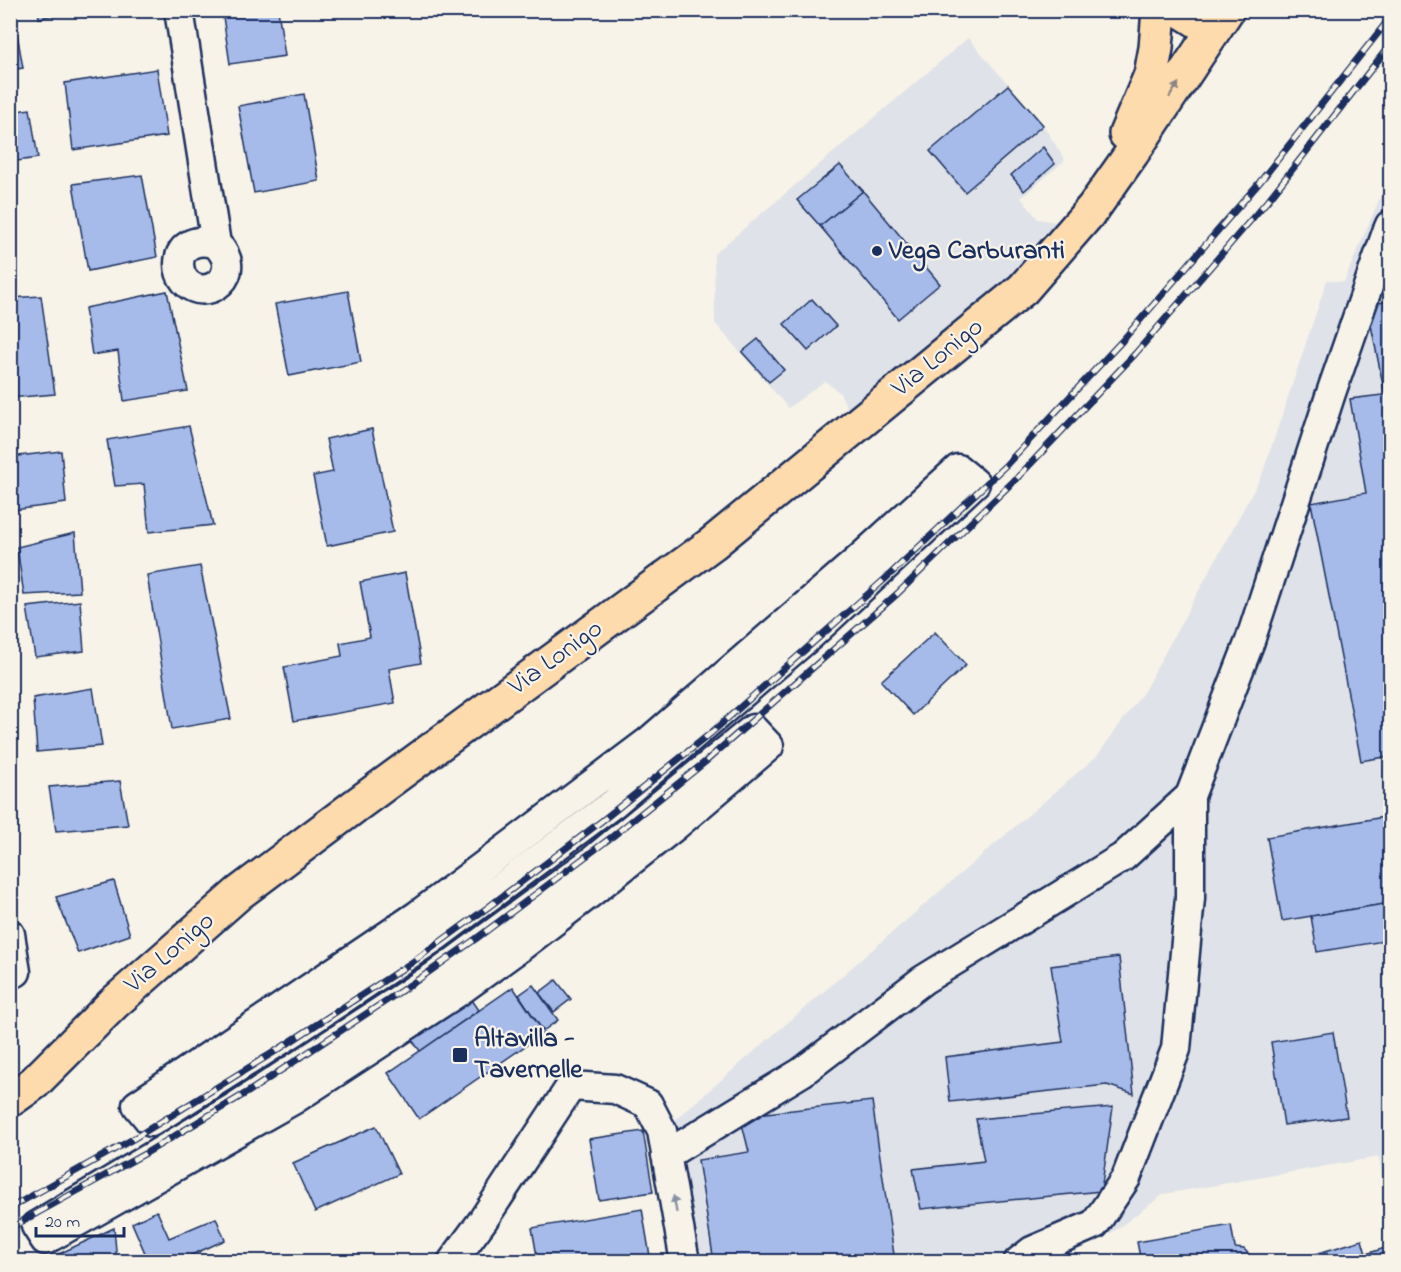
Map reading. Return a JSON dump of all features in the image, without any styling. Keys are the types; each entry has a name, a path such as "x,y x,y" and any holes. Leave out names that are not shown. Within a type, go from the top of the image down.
{"main road":[{"name":"Via Lonigo","path":"1094,207 1151,75 1159,10"},
{"name":"Via Lonigo","path":"10,1100 34,1083 114,1003 239,893 713,543 1023,289 1094,207 1220,20 1180,10"}],"street":[{"path":"179,10 216,244"},
{"path":"1018,1262 1032,1251 1095,1224 1126,1178 1176,1048 1190,898 1190,796 1250,641 1331,393 1390,225"},
{"path":"958,469 975,483 812,634 614,803 435,937 296,1031 151,1122 137,1105 418,915 648,742 858,560 958,469"},
{"path":"753,729 769,746 602,884 524,945 458,992 293,1100 45,1240 36,1226 236,1107 435,976 592,861 753,729"},
{"path":"666,1155 802,1072 923,980 1123,857 1190,796"},
{"path":"10,934 16,972"},
{"path":"453,1262 571,1086 615,1089 648,1104 662,1131 685,1262"}],"shaded area":[{"path":"968,38 1043,125 1065,160 1021,198 1038,219 1069,224 852,417 840,393 825,381 788,408 715,323 714,254"},
{"path":"1390,174 1390,1227 1379,1157 1164,1194 1113,1232 1045,1261 691,1261 662,1131 1097,756 1144,691 1262,475 1327,280 1344,282"}],"building":[{"path":"10,10 13,10 23,68 10,70"},
{"path":"38,10 84,10 39,18"},
{"path":"222,10 278,10 285,56 230,64"},
{"path":"157,69 167,136 73,150 65,83"},
{"path":"1008,85 1043,125 965,192 930,151"},
{"path":"304,94 319,181 254,193 238,106"},
{"path":"30,109 38,158 10,162 10,112"},
{"path":"1043,147 1055,164 1024,191 1011,175"},
{"path":"840,165 863,191 820,226 797,200"},
{"path":"142,175 157,257 88,271 73,184"},
{"path":"863,191 940,284 898,319 820,226"},
{"path":"167,291 188,391 124,401 118,351 92,355 85,308"},
{"path":"348,291 361,362 289,376 275,304"},
{"path":"41,296 55,394 10,398 10,298"},
{"path":"812,299 836,326 808,351 784,324"},
{"path":"1390,301 1390,394 1385,395 1367,305"},
{"path":"758,339 784,370 769,382 742,352"},
{"path":"1390,394 1390,756 1361,761 1311,503 1366,493 1350,399"},
{"path":"189,426 213,525 149,532 144,484 115,486 107,440"},
{"path":"372,429 393,532 327,546 313,476 333,472 326,439"},
{"path":"61,451 66,503 14,510 10,457"},
{"path":"75,533 80,592 24,595 17,547"},
{"path":"200,566 231,719 172,729 147,575"},
{"path":"405,573 421,663 389,669 395,703 294,721 284,667 342,656 340,643 370,637 360,582"},
{"path":"80,601 84,651 35,657 27,607"},
{"path":"935,632 966,665 913,715 881,681"},
{"path":"93,688 102,746 37,752 33,698"},
{"path":"120,781 128,825 56,831 49,787"},
{"path":"1390,816 1390,903 1282,921 1267,837"},
{"path":"114,881 130,935 78,953 56,897"},
{"path":"1384,904 1390,940 1317,952 1311,916"},
{"path":"1119,957 1134,1094 1107,1085 950,1102 945,1057 1063,1042 1051,966"},
{"path":"556,980 571,999 554,1012 539,993"},
{"path":"533,985 558,1020 543,1031 519,995"},
{"name":"Altavilla - Tavernelle","path":"513,987 544,1033 419,1119 388,1073"},
{"path":"472,1000 479,1010 420,1051 412,1040"},
{"path":"1333,1032 1347,1117 1284,1125 1271,1042"},
{"path":"872,1101 895,1262 714,1262 698,1160 749,1152 740,1116"},
{"path":"1113,1107 1101,1191 921,1209 913,1169 984,1161 976,1119"},
{"path":"376,1126 399,1174 315,1212 293,1163"},
{"path":"643,1131 653,1192 599,1200 589,1139"},
{"path":"642,1209 651,1262 538,1262 532,1228"},
{"path":"157,1211 169,1238 216,1218 225,1240 176,1262 149,1262 132,1223"},
{"path":"1231,1225 1235,1248 1244,1249 1256,1262 1141,1262 1137,1242"},
{"path":"114,1228 117,1262 46,1262 46,1260"},
{"path":"1362,1240 1366,1254 1385,1248 1389,1262 1292,1261"}],"railway":[{"path":"10,1208 133,1139 279,1049 411,963 603,820 711,733 885,579 1006,465 1122,341 1259,183 1390,18"},
{"path":"10,1228 146,1153 248,1092 419,979 613,836 705,762 897,594 1018,477 1135,354 1269,199 1390,45"}],"place":[{"name":"Vega Carburanti","path":"877,251"},
{"name":"Altavilla - Tavernelle","path":"460,1055"}]}
